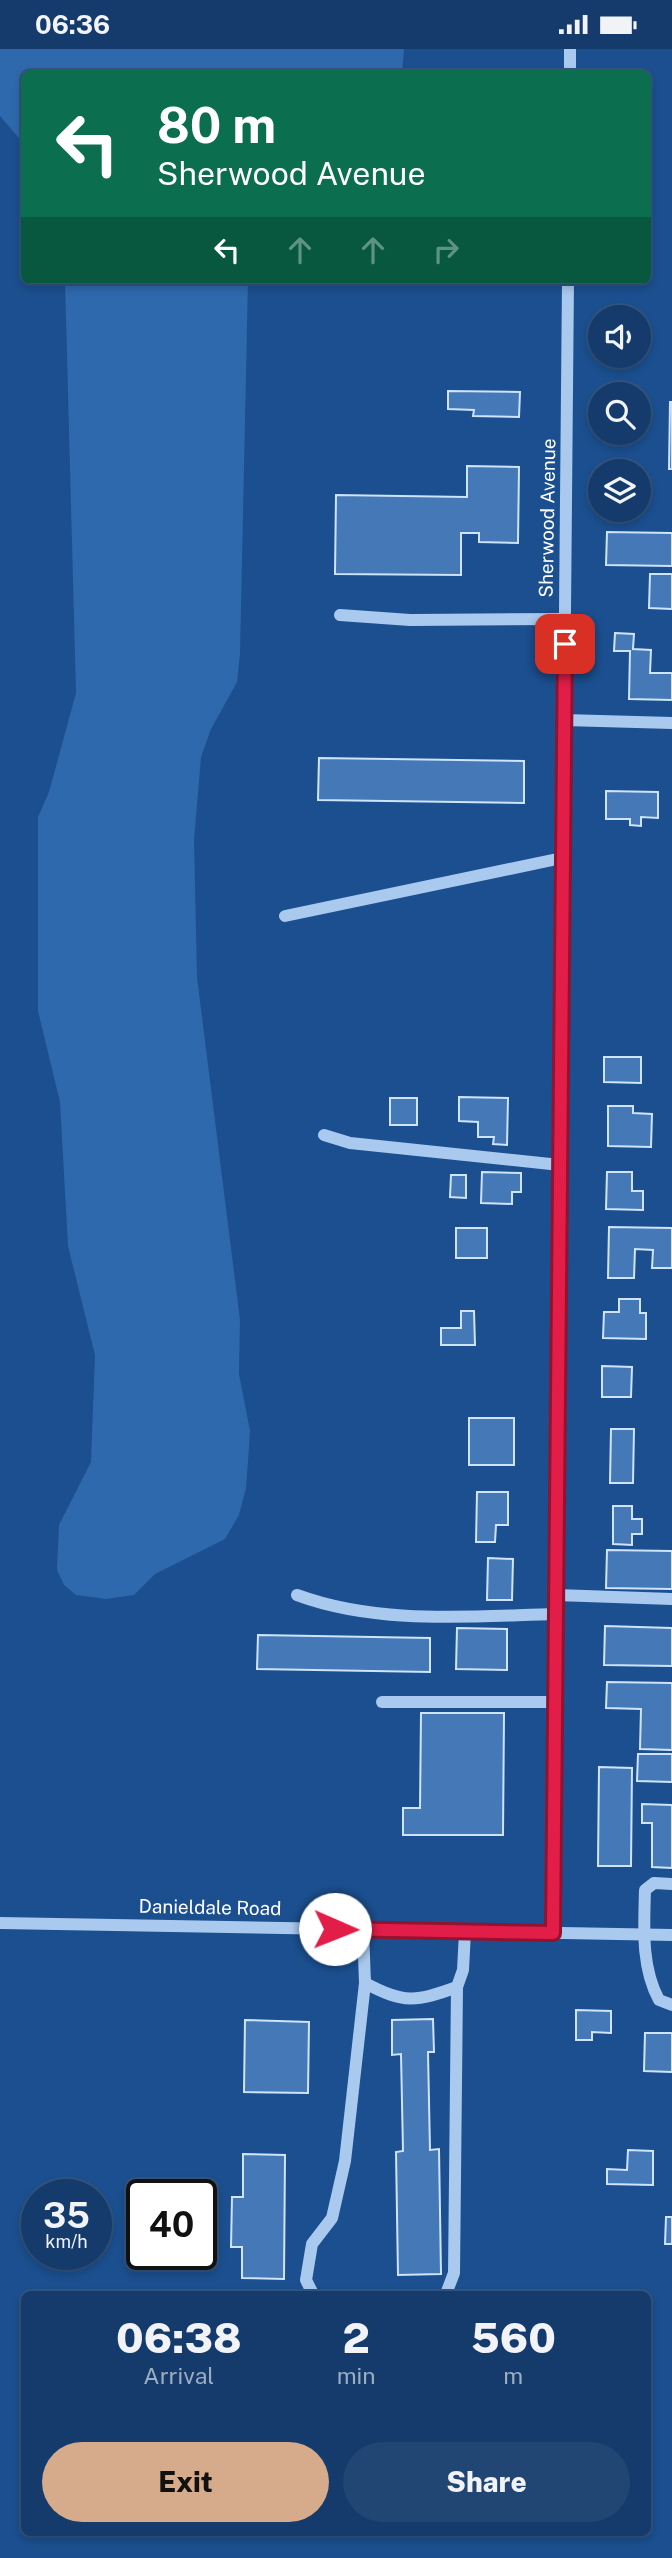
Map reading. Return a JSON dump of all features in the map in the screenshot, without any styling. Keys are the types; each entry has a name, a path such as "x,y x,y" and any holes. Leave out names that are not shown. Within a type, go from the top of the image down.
{"street":[{"path":"570,49 570,70"},
{"name":"Sherwood Avenue","path":"553,1933 568,284"},
{"path":"340,615 410,620 565,619"},
{"path":"564,720 672,723"},
{"path":"285,916 562,858"},
{"path":"324,1135 350,1143 560,1165"},
{"path":"297,1595 323,1605 421,1618 556,1614"},
{"path":"556,1595 672,1599"},
{"path":"382,1702 555,1702"},
{"path":"672,1884 654,1884 645,1889 644,1935 648,1980 659,2000 672,2005"},
{"name":"Danieldale Road","path":"0,1923 672,1935"},
{"path":"312,2291 306,2280 312,2244 331,2218 345,2161 365,1983 363,1930"},
{"path":"447,2291 454,2273 457,1987 463,1970 465,1932"},
{"path":"365,1983 394,1999 427,1998 457,1987"}],"shaded area":[{"path":"0,49 404,49 402,70 21,70 21,140 0,116"},
{"path":"65,284 248,284 240,654 237,682 211,729 201,757 194,840 197,977 240,1320 239,1374 250,1431 246,1488 239,1515 225,1539 155,1574 134,1595 106,1599 76,1595 64,1585 57,1570 59,1525 91,1462 95,1355 68,1246 60,1102 38,1011 38,817 49,792 76,693"}],"building":[{"path":"448,391 520,392 519,417 473,416 474,410 448,409"},
{"path":"672,402 672,469 669,469"},
{"path":"467,466 519,467 518,543 479,542 479,533 461,533 461,575 335,574 336,495 467,497"},
{"path":"607,532 672,533 672,566 606,565"},
{"path":"650,574 672,574 672,609 649,608"},
{"path":"615,633 634,634 633,649 651,650 650,673 672,673 672,700 629,699 630,651 614,651"},
{"path":"319,758 524,761 524,803 318,800"},
{"path":"606,791 658,792 658,818 641,817 641,826 630,825 630,819 606,819"},
{"path":"604,1057 641,1057 641,1083 604,1082"},
{"path":"459,1097 508,1098 507,1145 493,1144 494,1137 478,1137 478,1122 459,1121"},
{"path":"390,1098 417,1098 417,1125 390,1125"},
{"path":"608,1106 633,1106 633,1113 652,1114 651,1147 608,1146"},
{"path":"482,1172 521,1173 521,1192 512,1192 512,1204 481,1203"},
{"path":"607,1172 632,1172 632,1191 643,1191 643,1210 606,1209"},
{"path":"451,1175 466,1175 466,1198 450,1197"},
{"path":"609,1227 672,1228 672,1268 652,1268 653,1250 635,1249 634,1278 608,1278"},
{"path":"456,1228 487,1228 487,1258 456,1258"},
{"path":"619,1299 640,1299 640,1313 646,1313 646,1339 603,1338 604,1312 619,1312"},
{"path":"461,1311 474,1311 475,1345 441,1345 441,1328 461,1328"},
{"path":"602,1366 632,1367 631,1397 602,1397"},
{"path":"469,1418 514,1418 514,1465 469,1465"},
{"path":"611,1429 634,1429 633,1483 610,1483"},
{"path":"477,1492 508,1492 508,1525 496,1525 495,1542 476,1542"},
{"path":"613,1506 632,1506 632,1519 642,1519 642,1534 632,1534 632,1545 613,1544"},
{"path":"607,1550 672,1551 672,1589 606,1588"},
{"path":"488,1558 513,1559 512,1600 487,1600"},
{"path":"605,1626 672,1628 672,1666 604,1665"},
{"path":"457,1628 507,1629 507,1670 456,1669"},
{"path":"258,1635 430,1638 430,1672 257,1669"},
{"path":"607,1682 672,1683 672,1750 640,1749 641,1709 606,1708"},
{"path":"421,1713 504,1713 503,1835 403,1835 403,1808 420,1808"},
{"path":"638,1754 672,1754 672,1782 637,1781"},
{"path":"599,1767 632,1768 631,1866 598,1866"},
{"path":"642,1804 672,1805 672,1868 652,1867 652,1823 642,1823"},
{"path":"576,2010 611,2011 611,2033 592,2032 592,2040 576,2040"},
{"path":"433,2019 434,2052 428,2052 430,2150 439,2149 441,2274 398,2275 396,2152 403,2151 401,2054 392,2055 392,2020"},
{"path":"245,2020 309,2022 308,2093 244,2092"},
{"path":"645,2033 672,2033 672,2072 644,2071"},
{"path":"628,2150 653,2151 653,2185 607,2184 607,2169 627,2170"},
{"path":"243,2154 285,2155 284,2279 242,2278 242,2247 231,2247 232,2197 243,2197"},
{"path":"666,2217 672,2217 672,2244 665,2244"}],"route":[{"path":"335,1929 553,1933 565,644"}]}
